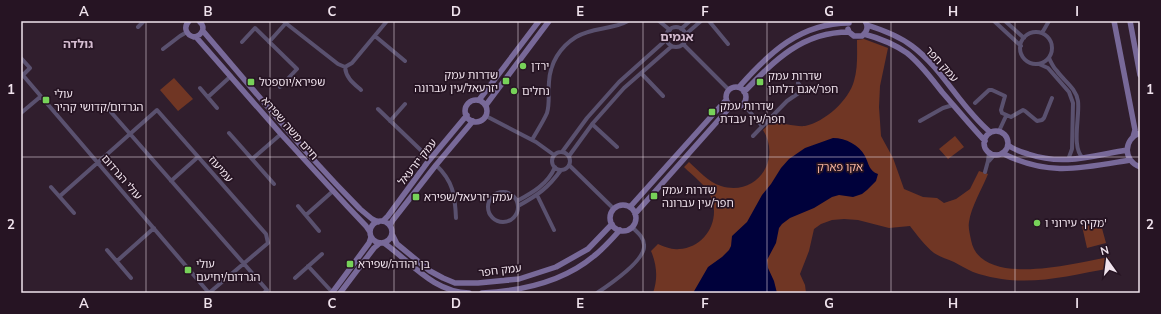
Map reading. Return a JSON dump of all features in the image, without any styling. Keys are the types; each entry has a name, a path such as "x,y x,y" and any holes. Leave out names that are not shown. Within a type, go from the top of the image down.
{"street":[{"path":"138,27 144,21"},
{"path":"345,67 352,63 387,21"},
{"path":"479,100 539,21"},
{"path":"486,105 479,100 473,100 468,104 466,115 474,121 482,120 486,116 486,105 549,21"},
{"path":"532,140 547,113 551,69 562,48 573,38 585,32 615,27 628,21"},
{"path":"659,21 670,30"},
{"path":"681,29 690,21"},
{"path":"686,34 681,29 675,28 670,30 667,34 667,40 672,46 677,47 683,44 686,39 686,34 701,21"},
{"path":"709,21 728,44"},
{"path":"994,21 1020,46 1024,58 1030,63 1039,64 1048,68 1069,92 1073,102 1072,149 1068,160"},
{"path":"1005,21 1024,38"},
{"path":"1042,33 1049,21"},
{"path":"1114,21 1135,130 1133,137"},
{"path":"1130,21 1140,75"},
{"path":"186,23 187,32 192,36 196,36 203,31 202,22"},
{"path":"269,42 285,22 338,64 345,67"},
{"path":"739,87 744,92 746,100 738,107 730,106 726,100 726,94 734,87 739,87 768,55 805,32 821,26 850,22 849,32 823,34 788,51 774,62 744,92"},
{"path":"864,34 867,29 866,23"},
{"name":"עמק חפר","path":"866,23 912,46 927,60 974,117 990,132"},
{"path":"242,42 255,28 297,69 280,87"},
{"name":"חיים משה שפירא","path":"203,31 326,173 360,209 372,219 381,221"},
{"path":"162,49 187,32"},
{"name":"עמק חפר","path":"849,32 856,37 864,34 878,38 906,53 921,66 985,141"},
{"path":"1020,46 1024,38 1032,33 1042,33 1050,39 1053,48 1049,58 1039,64"},
{"name":"חיים משה שפירא","path":"196,36 281,134 332,191 366,226 371,234"},
{"path":"375,36 405,61"},
{"path":"554,155 562,152 587,118 619,82 667,40"},
{"path":"683,44 729,90"},
{"path":"518,203 537,195 554,180 561,170 565,169 569,165 569,156 592,124 624,88 672,46"},
{"path":"21,58 30,68 22,74"},
{"path":"1049,58 1055,69 1071,88 1077,98 1077,149 1080,156 1083,158"},
{"path":"345,67 346,73 351,82 361,90"},
{"path":"641,73 663,96"},
{"name":"עולי הגרדום","path":"22,74 40,97 98,162 209,293"},
{"path":"208,97 231,76"},
{"path":"753,136 787,101 803,90 798,83"},
{"path":"200,88 217,108"},
{"path":"975,103 989,90 995,91 1005,96 1001,112 1006,116 1011,117 1023,110 1037,121 1044,118 1052,98"},
{"path":"21,114 40,97"},
{"path":"943,108 948,99"},
{"path":"630,207 726,100"},
{"path":"390,121 404,104"},
{"path":"743,104 762,126"},
{"path":"920,121 953,104"},
{"path":"635,214 730,106"},
{"path":"378,109 430,159"},
{"name":"עמיעוז","path":"60,196 157,110 268,238 268,243 209,293"},
{"path":"110,111 267,290 264,293"},
{"name":"עמק יזרעאל","path":"381,221 388,216 430,159 466,115"},
{"path":"486,116 532,140 554,155"},
{"path":"999,131 1006,116"},
{"name":"עמק יזרעאל","path":"390,225 436,165 474,121"},
{"path":"592,124 617,147"},
{"path":"1002,153 1006,150 1008,145 1007,138 999,131 990,132 986,136 985,141 986,148 992,153 1002,153 1038,167 1076,169 1130,160"},
{"path":"229,133 274,184"},
{"path":"1140,133 1133,137 1128,143 1127,150 1130,160 1140,167"},
{"path":"252,159 281,134"},
{"path":"1008,145 1012,148 1040,158 1055,161 1083,158 1127,150"},
{"path":"562,152 569,156"},
{"path":"985,172 992,153"},
{"path":"554,155 552,160 555,167 561,170"},
{"path":"171,181 198,157"},
{"path":"436,165 444,173 454,192 456,218"},
{"path":"569,165 614,209"},
{"path":"518,203 511,194 506,192 496,194 489,201 488,211 494,219 504,222 513,218 516,214 518,203 536,190 549,177 555,167"},
{"path":"51,187 74,213"},
{"path":"306,215 332,191"},
{"path":"537,195 554,230"},
{"path":"621,205 630,207 635,214 635,221 632,227 620,230 612,224 610,218 614,209 621,205"},
{"path":"298,206 320,231"},
{"path":"308,266 332,293 369,244 372,226 381,221 390,225 392,234 389,240 374,248 340,293"},
{"name":"עמק חפר","path":"392,234 397,244 430,271 455,283 478,283 519,279 556,267 588,249 612,224"},
{"path":"597,293 615,280 640,258 644,245 643,240 632,227"},
{"path":"117,261 154,228"},
{"name":"עמק חפר","path":"482,293 507,292 521,289 548,281 572,271 594,257 620,230"},
{"path":"371,234 375,241 382,243 438,285 452,291 469,293"},
{"path":"107,250 131,278"},
{"path":"295,278 322,254"}],"green space":[{"name":"אקו פארק","path":"864,39 888,48 880,86 879,107 881,136 893,158 904,189 923,197 937,198 944,203 956,199 970,189 979,171 988,174 974,204 969,222 971,240 978,255 992,264 1010,268 1031,269 1075,264 1109,257 1111,268 1042,280 1008,280 991,277 973,272 934,253 924,244 910,226 889,228 858,220 844,219 832,220 821,224 814,229 809,251 800,274 805,285 806,293 653,293 656,282 656,272 655,262 651,251 658,244 679,249 696,244 708,231 714,215 714,206 709,193 703,185 684,167 689,162 708,179 721,186 734,188 745,186 755,181 767,164 769,153 768,141 763,130 772,121 802,126 813,124 828,115 842,103 854,81 857,60 857,40"},
{"path":"174,78 193,99 178,111 160,90"},
{"path":"955,136 964,147 948,159 939,149"},
{"path":"1100,221 1106,243 1087,248 1082,226"}],"shaded area":[{"path":"833,138 843,139 856,145 865,156 871,169 878,174 876,181 862,194 853,197 839,195 832,197 814,208 790,218 782,224 779,228 776,243 767,260 768,268 774,281 777,293 693,293 708,267 729,250 732,236 747,222 762,195 789,159 805,148"}],"place":[{"name":"ירדן","path":"523,66"},
{"name":"שדרות עמק יזרעאל/עין עברונה","path":"506,81"},
{"name":"שפירא/יוספטל","path":"251,82"},
{"name":"שדרות עמק חפר/אגם דלתון","path":"760,82"},
{"name":"נחלים","path":"514,91"},
{"name":"עולי הגרדום/קדושי קהיר","path":"46,100"},
{"name":"שדרות עמק חפר/עין עבדת","path":"712,112"},
{"name":"שדרות עמק חפר/עין עברונה","path":"654,196"},
{"name":"עמק יזרעאל/שפירא","path":"416,197"},
{"name":"מקיף עירוני ו'","path":"1037,223"},
{"name":"בן יהודה/שפירא","path":"350,264"},
{"name":"עולי הגרדום/יחיעם","path":"188,270"}],"district":[{"name":"אגמים","path":"677,36"},
{"name":"גולדה","path":"78,43"}]}
